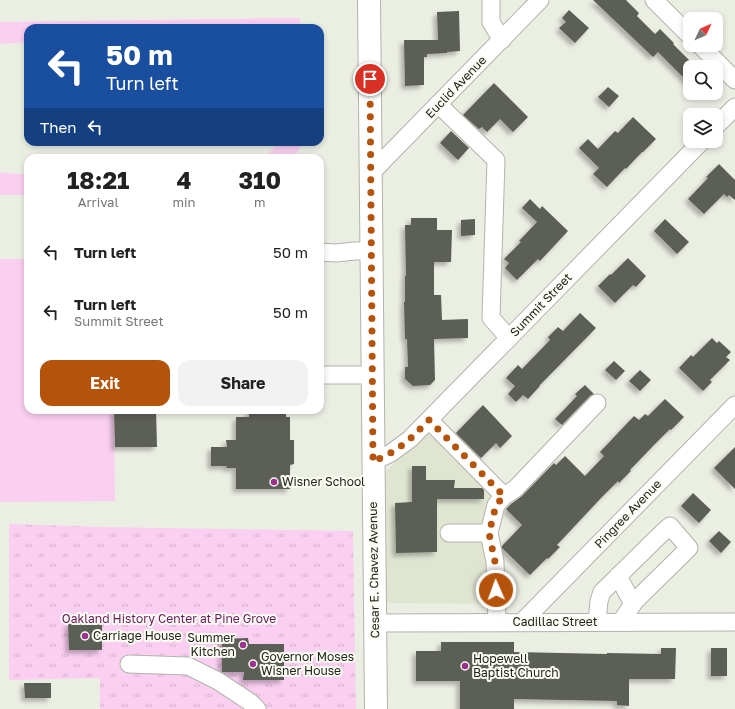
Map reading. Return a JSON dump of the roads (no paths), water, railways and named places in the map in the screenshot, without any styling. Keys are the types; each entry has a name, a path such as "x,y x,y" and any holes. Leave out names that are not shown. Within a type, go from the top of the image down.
{"main road":[{"name":"Cesar E. Chavez Avenue","path":"369,0 376,709"}],"street":[{"path":"491,0 491,22 502,40"},
{"name":"Euclid Avenue","path":"371,173 540,0"},
{"path":"654,0 683,29"},
{"path":"707,52 735,80"},
{"path":"438,104 496,160 491,318 509,338"},
{"path":"723,119 735,107"},
{"name":"Summit Street","path":"373,462 396,450 410,439 695,148"},
{"path":"324,252 371,251"},
{"path":"324,375 372,375"},
{"path":"497,622 495,562 489,533 496,505 504,496 515,489 597,403"},
{"name":"Pingree Avenue","path":"522,622 735,405"},
{"path":"429,420 504,496"},
{"path":"596,622 602,592 670,526 689,548 633,604 621,622"},
{"path":"449,533 489,533"},
{"path":"618,576 633,604"},
{"name":"Cadillac Street","path":"375,623 735,622"},
{"path":"129,664 188,666 218,681 250,702 257,709"}],"place":[{"name":"Wisner School","path":"274,482"},
{"name":"Carriage House","path":"85,636"},
{"name":"Summer Kitchen","path":"243,645"},
{"name":"Governor Moses Wisner House","path":"253,664"},
{"name":"Hopewell Baptist Church","path":"465,666"}],"park label":[{"name":"Oakland History Center at Pine Grove","path":"169,619"}]}
